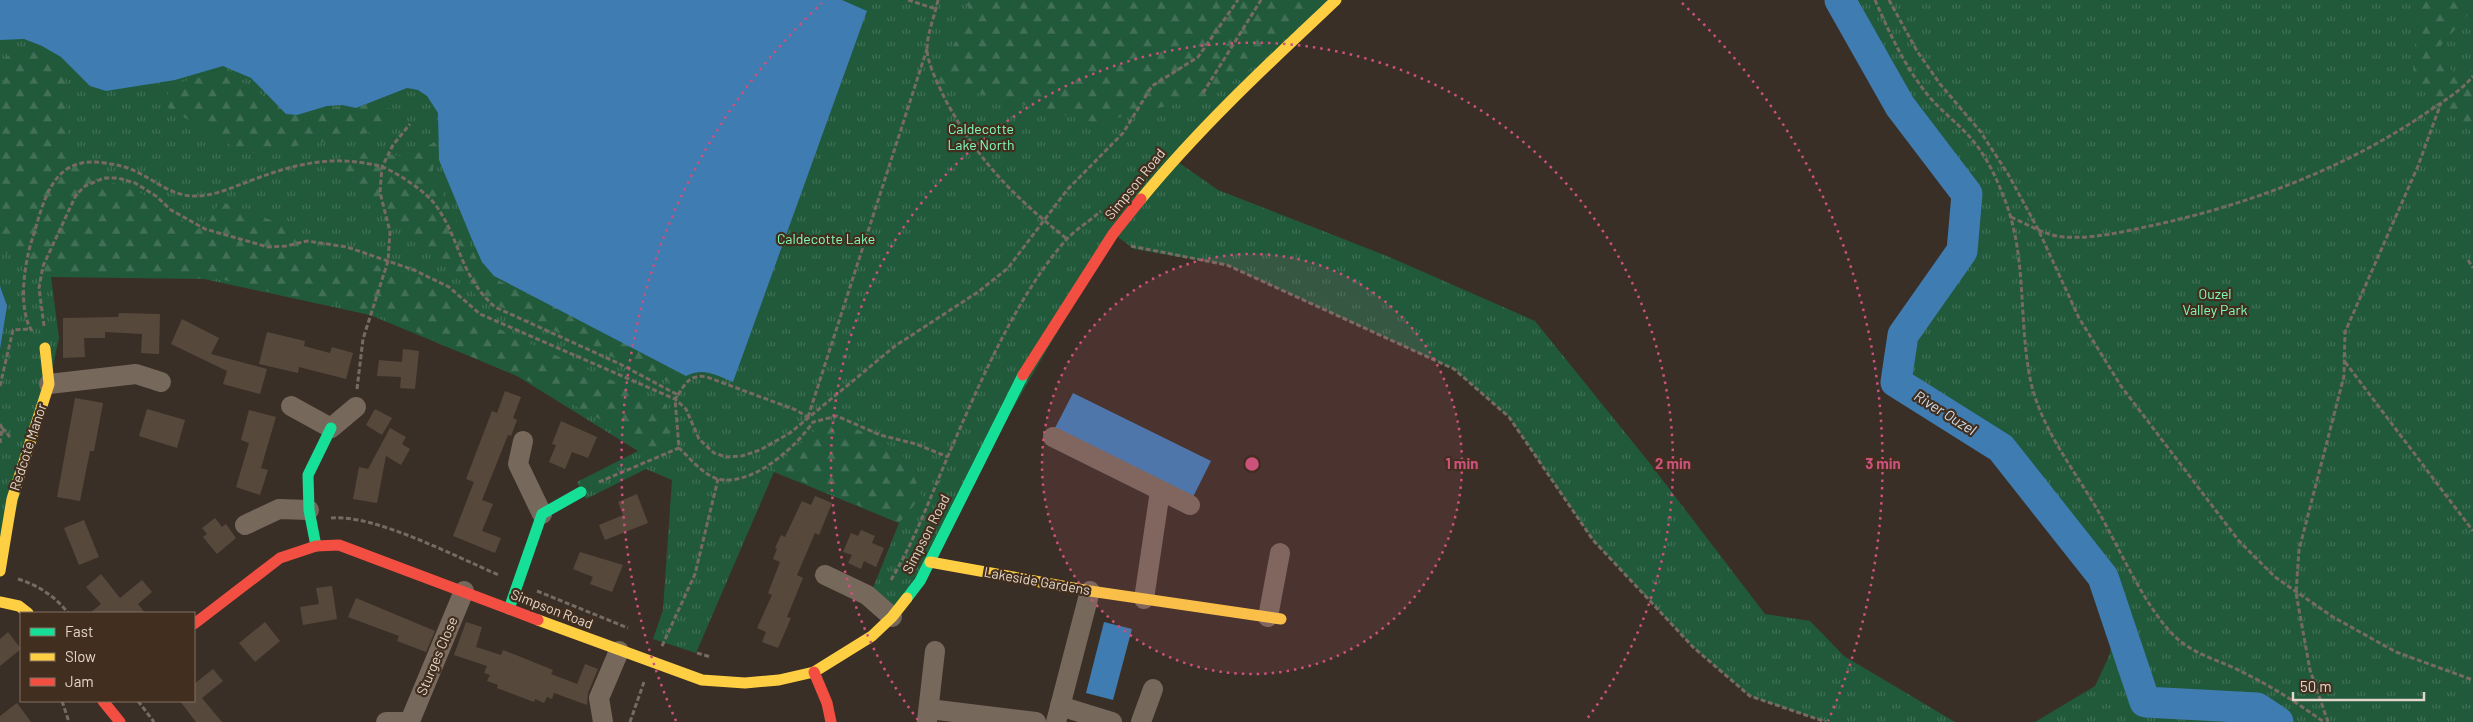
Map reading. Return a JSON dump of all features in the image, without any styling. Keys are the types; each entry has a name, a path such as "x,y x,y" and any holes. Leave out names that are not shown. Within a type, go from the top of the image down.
{"street":[{"name":"Simpson Road","path":"195,623 280,558 316,546 339,545 619,651 702,680 745,683 780,680 814,672 872,636 892,617 920,581 1020,379 1114,234 1174,160 1236,93 1336,0"},
{"name":"Redcote Manor","path":"0,571 12,499 49,384 46,348"},
{"path":"49,384 136,374 161,382"},
{"path":"291,406 331,428"},
{"path":"316,546 308,475 331,428 356,407"},
{"path":"1053,437 1190,505"},
{"path":"523,441 518,464 542,514"},
{"path":"1144,598 1160,491"},
{"path":"509,608 542,514 581,492"},
{"path":"245,525 279,509 311,515"},
{"name":"Lakeside Gardens","path":"930,562 1090,590 1274,618 1280,553"},
{"path":"824,575 867,595 892,617"},
{"path":"1090,590 1078,646 1058,714 1112,722"},
{"name":"Sturges Close","path":"386,722 410,722 464,591"},
{"path":"0,602 19,606 27,612"},
{"path":"603,722 599,698 619,651"},
{"path":"935,651 928,716 1036,722"},
{"path":"814,672 827,703 831,722"},
{"path":"1141,722 1154,690"},
{"path":"104,702 120,722"}],"path":[{"path":"908,0 936,9"},
{"path":"808,417 927,49 938,0"},
{"path":"46,348 39,288 43,266 76,195 85,186 104,178 118,178 135,183 156,196 171,210 205,229 268,247 286,246 307,241 347,247 414,270 449,287 480,314 675,399 686,409 699,439 714,453 726,457 742,456 760,450 790,433 895,346 978,292 1008,268 1067,190 1123,133 1152,86 1198,57 1238,0"},
{"path":"1876,0 1896,48 1912,74 1929,96 1979,149 2003,194 2010,216 2021,283 2026,350 2035,395 2055,442 2096,508 2154,611 2178,640 2191,649 2266,683 2326,722"},
{"path":"1889,0 1917,51 1940,84 1980,131 2008,174 2038,229 2079,318 2126,393 2239,541 2275,577 2296,593 2396,652 2473,680"},
{"path":"927,49 937,83 960,126 985,162 1011,192 1067,239"},
{"path":"2010,216 2061,238 2088,238 2193,217 2264,193 2334,165 2395,134 2464,87 2473,76"},
{"path":"2326,722 2310,670 2296,593 2299,550 2344,376 2345,332 2418,166 2441,103"},
{"path":"356,407 363,339 388,261 390,232 380,192 382,167 393,145 410,124"},
{"path":"46,348 30,329 24,300 24,264 48,190 61,174 75,163 95,161 124,166 180,194 196,196 220,192 282,169 310,162 344,160 382,167 418,189 436,206 475,285 480,293 495,307 620,364 678,395"},
{"path":"1091,220 1134,249 1227,265 1454,369 1509,416 1593,540 1694,648 1750,696 1826,722"},
{"path":"2468,260 2473,268"},
{"path":"0,386 13,330 30,329"},
{"path":"2344,362 2473,531"},
{"path":"813,422 796,410 707,377 697,376 688,380 675,399 679,448 698,467 718,478 747,476 779,458 802,438 813,422 837,416 880,435 916,444 948,457 910,546 876,603"},
{"path":"0,424 2,428 0,443"},
{"path":"581,492 679,448"},
{"path":"664,643 695,574 718,478"},
{"path":"311,515 345,516 375,523 635,631"},
{"path":"658,641 672,646"},
{"path":"688,650 720,658"},
{"path":"62,702 69,722"},
{"path":"139,702 154,722"}],"green space":[{"name":"Caldecotte Lake","path":"0,0 1336,0 1175,160 1218,190 1387,256 1535,321 1648,461 1765,614 1810,621 1844,656 1955,722 1826,722 1750,696 1694,648 1593,540 1509,417 1454,369 1227,265 1134,249 1114,234 892,617 873,588 899,523 774,472 696,653 653,639 663,610 672,480 646,469 586,499 577,482 638,451 517,376 370,315 204,279 51,277 59,338 49,384 0,571"},
{"path":"964,0 1336,0 1307,26 1216,94 1096,123 937,83 970,10"},
{"name":"Ouzel Valley Park","path":"1840,0 2473,0 2473,722 2035,722 2095,686 2110,654 2116,613 2103,577 2001,448 1896,382 1903,335 1962,251 1967,194 1900,105"},
{"path":"2419,0 2473,0 2473,9 2437,50 2459,81 2473,69 2473,133 2418,87 2413,68"},
{"path":"31,45 65,72 68,148 95,180 128,186 162,205 196,230 209,221 220,201 297,230 314,256 381,266 427,277 444,285 476,317 519,339 667,405 670,436 669,450 649,459 626,433 525,379 443,345 401,324 353,306 278,294 205,275 204,279 128,272 49,274 0,250 0,83 10,74 4,58"},
{"path":"224,71 288,111 380,104 400,114 386,129 334,140 245,154 162,104 174,84"},
{"path":"440,138 432,174 485,274 666,359 705,398 478,297 344,169 367,150 410,158"},
{"path":"827,419 883,441 902,455 908,463 922,496 899,523 773,469"}],"water":[{"name":"Caldecotte Lake","path":"0,0 842,0 867,11 733,382 704,372 692,373 686,376 494,276 482,262 439,160 438,113 427,96 418,90 407,88 356,108 342,105 327,106 297,115 286,114 251,78 223,66 175,80 106,91 90,86 61,57 42,46 24,39 0,40"},
{"path":"0,286 7,306 0,349"},
{"path":"1073,393 1211,461 1193,497 1055,428"},
{"path":"1104,622 1132,629 1113,700 1086,693"}],"building":[{"path":"119,313 160,314 159,354 141,353 142,334 105,332 105,338 84,338 85,357 63,358 63,318 118,317"},
{"path":"182,319 219,338 211,354 267,369 260,394 223,384 227,371 171,344"},
{"path":"267,332 305,341 304,346 330,353 332,347 353,353 346,379 299,367 298,373 259,364"},
{"path":"403,349 419,351 415,389 400,388 401,377 377,376 379,360 402,362"},
{"path":"505,391 521,397 513,418 517,420 511,436 508,435 482,500 493,504 482,531 501,538 495,553 453,536 474,482 466,479 492,411 497,413"},
{"path":"75,398 103,403 94,451 90,451 80,501 57,497"},
{"path":"147,409 185,420 177,448 139,436"},
{"path":"375,409 392,418 382,435 366,425"},
{"path":"249,410 276,417 261,468 268,470 260,495 236,487 249,443 241,440"},
{"path":"561,421 597,437 588,458 572,452 565,469 549,462 556,445 552,444"},
{"path":"390,428 406,437 402,444 410,449 401,465 386,456 377,503 353,499 359,467 368,469"},
{"path":"637,494 648,523 605,540 599,525 623,515 618,502"},
{"path":"815,496 832,503 819,535 815,533 797,575 803,578 787,617 791,618 778,648 762,642 766,632 757,628 772,595 768,593 780,562 773,559 777,549 775,548 781,535 785,537 802,501 811,505"},
{"path":"215,518 222,527 226,524 236,538 217,554 203,537 207,534 202,528"},
{"path":"84,520 99,557 79,565 64,528"},
{"path":"861,530 875,536 872,543 884,548 876,567 864,561 861,569 848,563 852,555 843,552 851,533 858,536"},
{"path":"580,552 623,565 612,592 590,584 593,577 573,569"},
{"path":"101,574 120,598 142,580 152,592 138,604 144,612 91,612 101,604 86,587"},
{"path":"332,586 337,619 303,625 300,607 319,604 316,588"},
{"path":"356,598 435,631 426,652 397,641 399,636 348,617"},
{"path":"265,622 280,641 255,662 239,643"},
{"path":"466,622 482,627 476,647 501,655 503,650 553,670 551,674 577,684 585,664 598,669 588,693 587,705 554,693 552,699 547,697 544,703 535,699 534,702 497,688 498,685 487,681 490,675 484,673 487,666 454,655"},
{"path":"8,632 20,650 0,666 0,639"},
{"path":"213,669 223,681 202,698 222,722 196,722 181,702 195,702 195,683"},
{"path":"17,703 31,722 0,722 0,716"}],"waterway":[{"name":"River Ouzel","path":"1840,0 1900,106 1967,194 1962,251 1903,335 1896,382 2001,448 2103,577 2145,702 2257,708 2278,722"}],"traffic: fast":[{"path":"907,598 920,581 1023,375"},
{"path":"316,546 309,510 308,475 331,428"},
{"path":"509,609 542,514 581,492"}],"traffic: slow":[{"path":"1141,199 1211,121 1336,0"},
{"path":"0,571 12,499 49,384 45,348"},
{"path":"930,562 1090,591 1281,619"},
{"path":"538,620 702,680 745,683 779,680 814,672 872,636 892,617 907,598"},
{"path":"0,602 19,606 27,612"}],"traffic: jam":[{"path":"1023,375 1113,234 1141,199"},
{"path":"195,623 280,558 316,546 339,545 538,620"},
{"path":"814,672 827,703 831,722"},
{"path":"104,702 120,722"}],"park label":[{"name":"Caldecotte Lake North","path":"981,138"}]}
